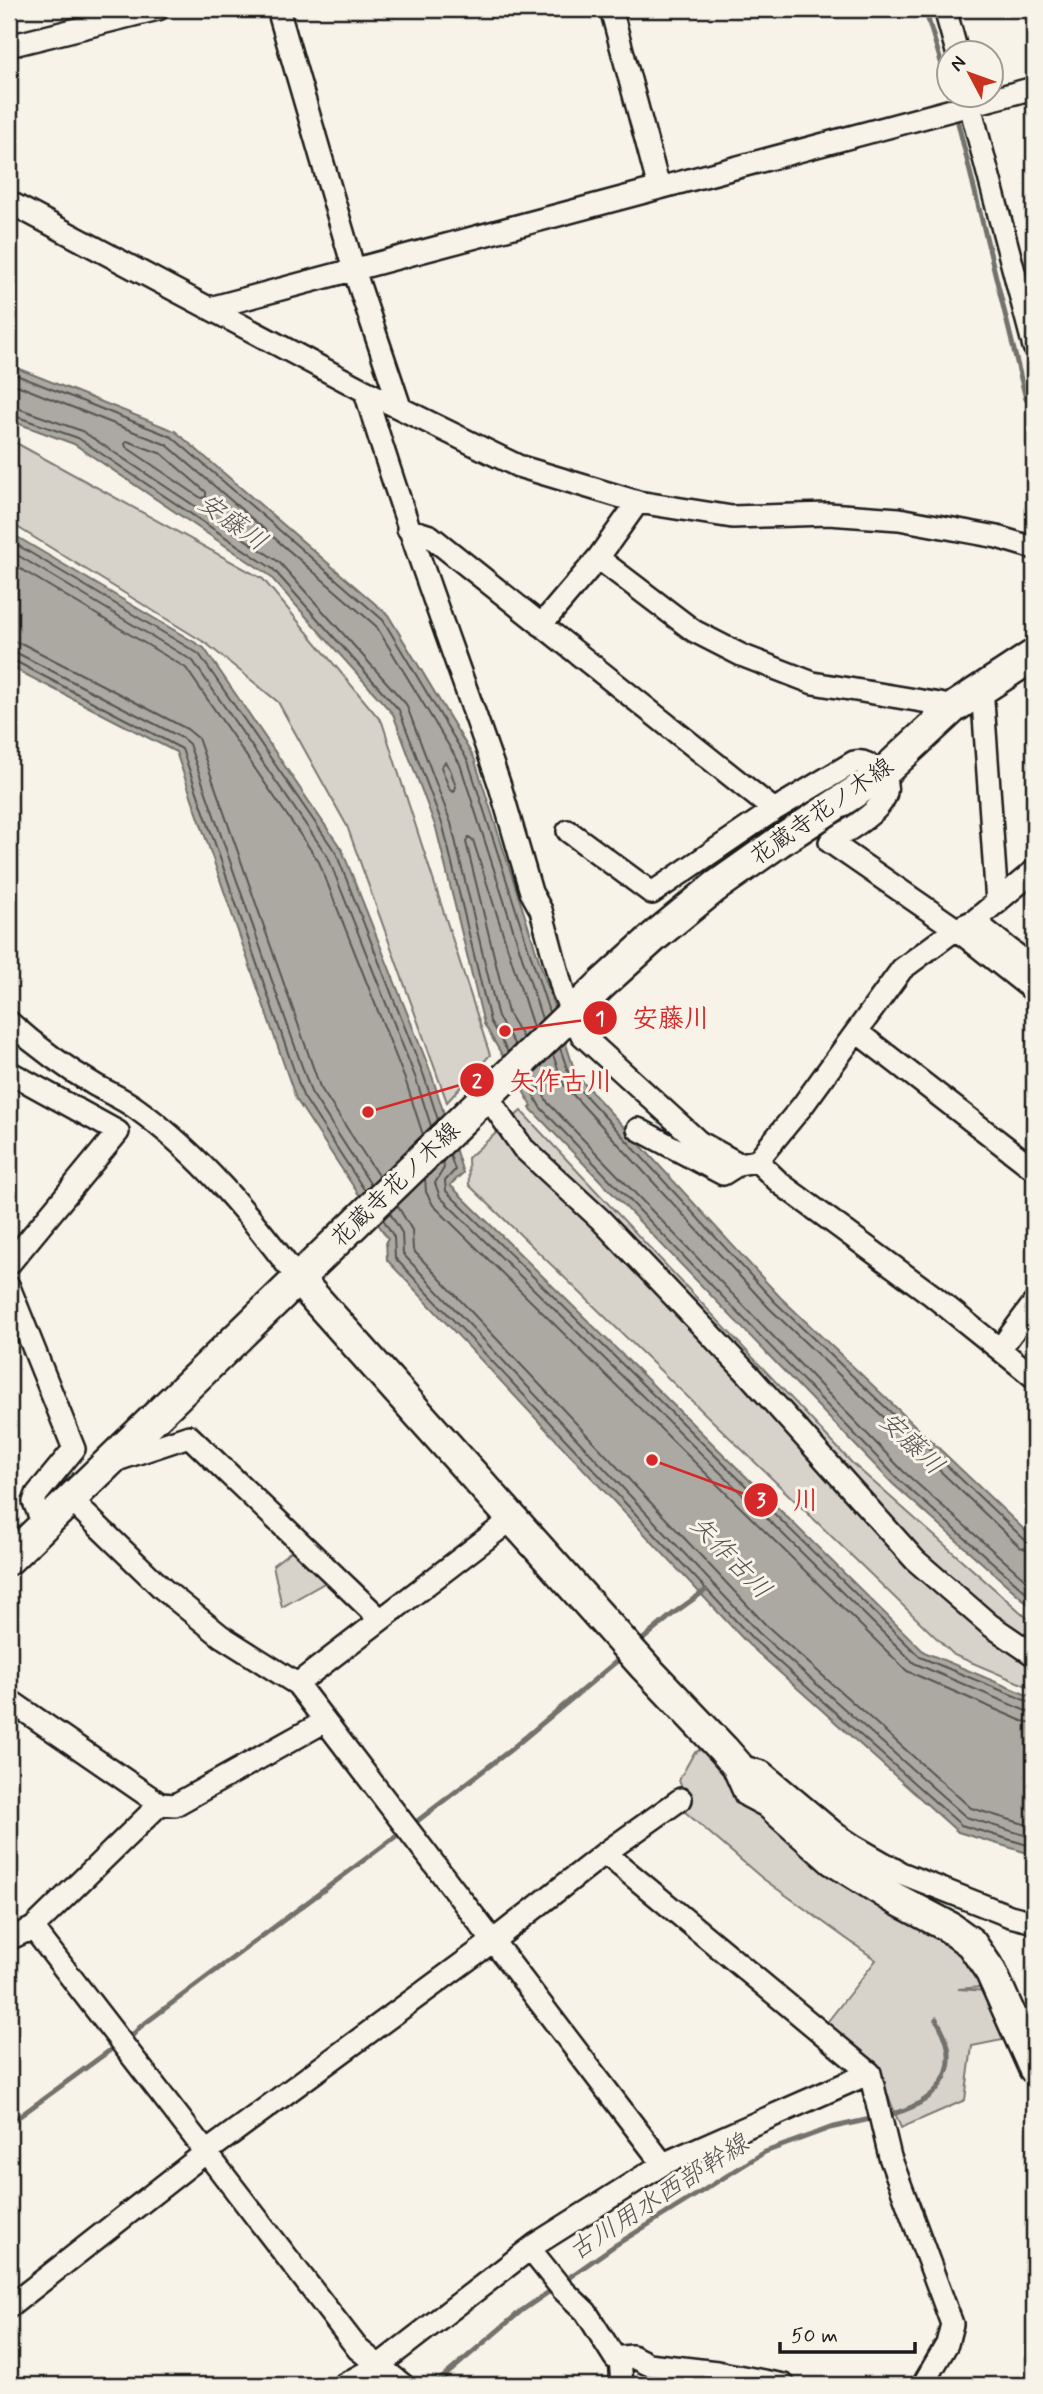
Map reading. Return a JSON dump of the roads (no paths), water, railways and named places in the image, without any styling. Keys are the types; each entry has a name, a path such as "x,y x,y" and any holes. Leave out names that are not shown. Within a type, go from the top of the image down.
{"main road":[{"name":"花蔵寺花ノ木線","path":"9,1559 655,936 715,887 881,775 953,708 1034,655"},
{"path":"302,1276 512,1519 737,1765 749,1792 768,1802 833,1860 894,1898 949,1927 971,1943 991,1972 1034,2068"}],"street":[{"path":"9,46 158,9"},
{"path":"278,9 354,270 400,407"},
{"path":"611,9 659,188"},
{"path":"945,9 953,38"},
{"path":"1004,93 1034,88"},
{"path":"210,308 659,188 940,108"},
{"path":"970,108 1034,347"},
{"path":"9,202 365,391 518,466 638,502 732,517 828,514 900,519 997,537 1034,548"},
{"path":"365,391 408,529 500,786 531,892 541,910 568,1018 582,1035 699,1142 748,1162 781,1184 932,1294 1034,1377"},
{"path":"541,625 598,558 638,502"},
{"path":"408,529 430,536 774,810"},
{"path":"598,558 694,631 741,655 813,683 953,708"},
{"path":"982,687 997,903"},
{"path":"568,831 652,893 774,810 853,762 868,763 886,783 886,798 879,807 830,842 1034,969"},
{"path":"638,1129 723,1174 748,1162 857,1032 902,969 997,903 1034,871"},
{"path":"965,925 1034,991"},
{"path":"9,1022 66,1067 135,1107 164,1130 202,1166 302,1276"},
{"path":"857,1032 1034,1169"},
{"path":"9,1072 118,1132 9,1264"},
{"path":"487,1097 523,1148 610,1228 748,1374 915,1560 990,1625 1034,1655"},
{"path":"9,1287 74,1449 37,1494 34,1502 44,1526"},
{"path":"1000,1349 1034,1303"},
{"path":"110,1462 189,1436 380,1619"},
{"path":"71,1500 163,1589 221,1636 297,1684 663,2164"},
{"path":"297,1684 512,1519"},
{"path":"9,1700 160,1804 175,1805 324,1721"},
{"path":"737,1765 762,1772 853,1846 901,1873 1010,1916 1034,1922"},
{"path":"9,2306 205,2153 681,1799"},
{"path":"9,1939 33,1928 160,1804"},
{"path":"605,1853 870,2073 890,2157 952,2324 947,2344 923,2385"},
{"path":"33,1928 358,2349 403,2385"},
{"path":"343,2385 378,2366 530,2249 663,2164 870,2073"},
{"path":"530,2249 562,2289 586,2312 615,2358 632,2356 649,2364 717,2372 784,2385"},
{"path":"620,2358 622,2385"}],"water":[{"path":"9,365 175,431 388,615 474,758 576,1075 780,1297 1034,1539 1034,1609 893,1484 530,1108 532,1106 484,1024 436,828 393,714 269,575 74,444 9,420"},
{"path":"9,532 204,648 342,850 431,1073 463,1173 450,1185 924,1652 1034,1698 1034,1855 958,1832 748,1644 387,1260 388,1239 296,1099 176,752 9,666"}],"waterway":[{"path":"925,9 934,39"},
{"path":"958,123 1026,399"},
{"path":"642,1640 706,1590"},
{"path":"412,1825 509,1751 617,1661"},
{"path":"125,2039 395,1837"},
{"name":"古川用水西部幹線","path":"884,2116 918,2104 942,2083 949,2055 936,2019"},
{"path":"9,2124 109,2051"},
{"name":"古川用水西部幹線","path":"564,2281 614,2246 765,2152 830,2128 875,2118"},
{"name":"古川用水西部幹線","path":"434,2385 521,2311 556,2287"}],"place":[{"name":"安藤川","path":"505,1031"},
{"name":"矢作古川","path":"368,1112"},
{"name":"川","path":"652,1460"}]}
